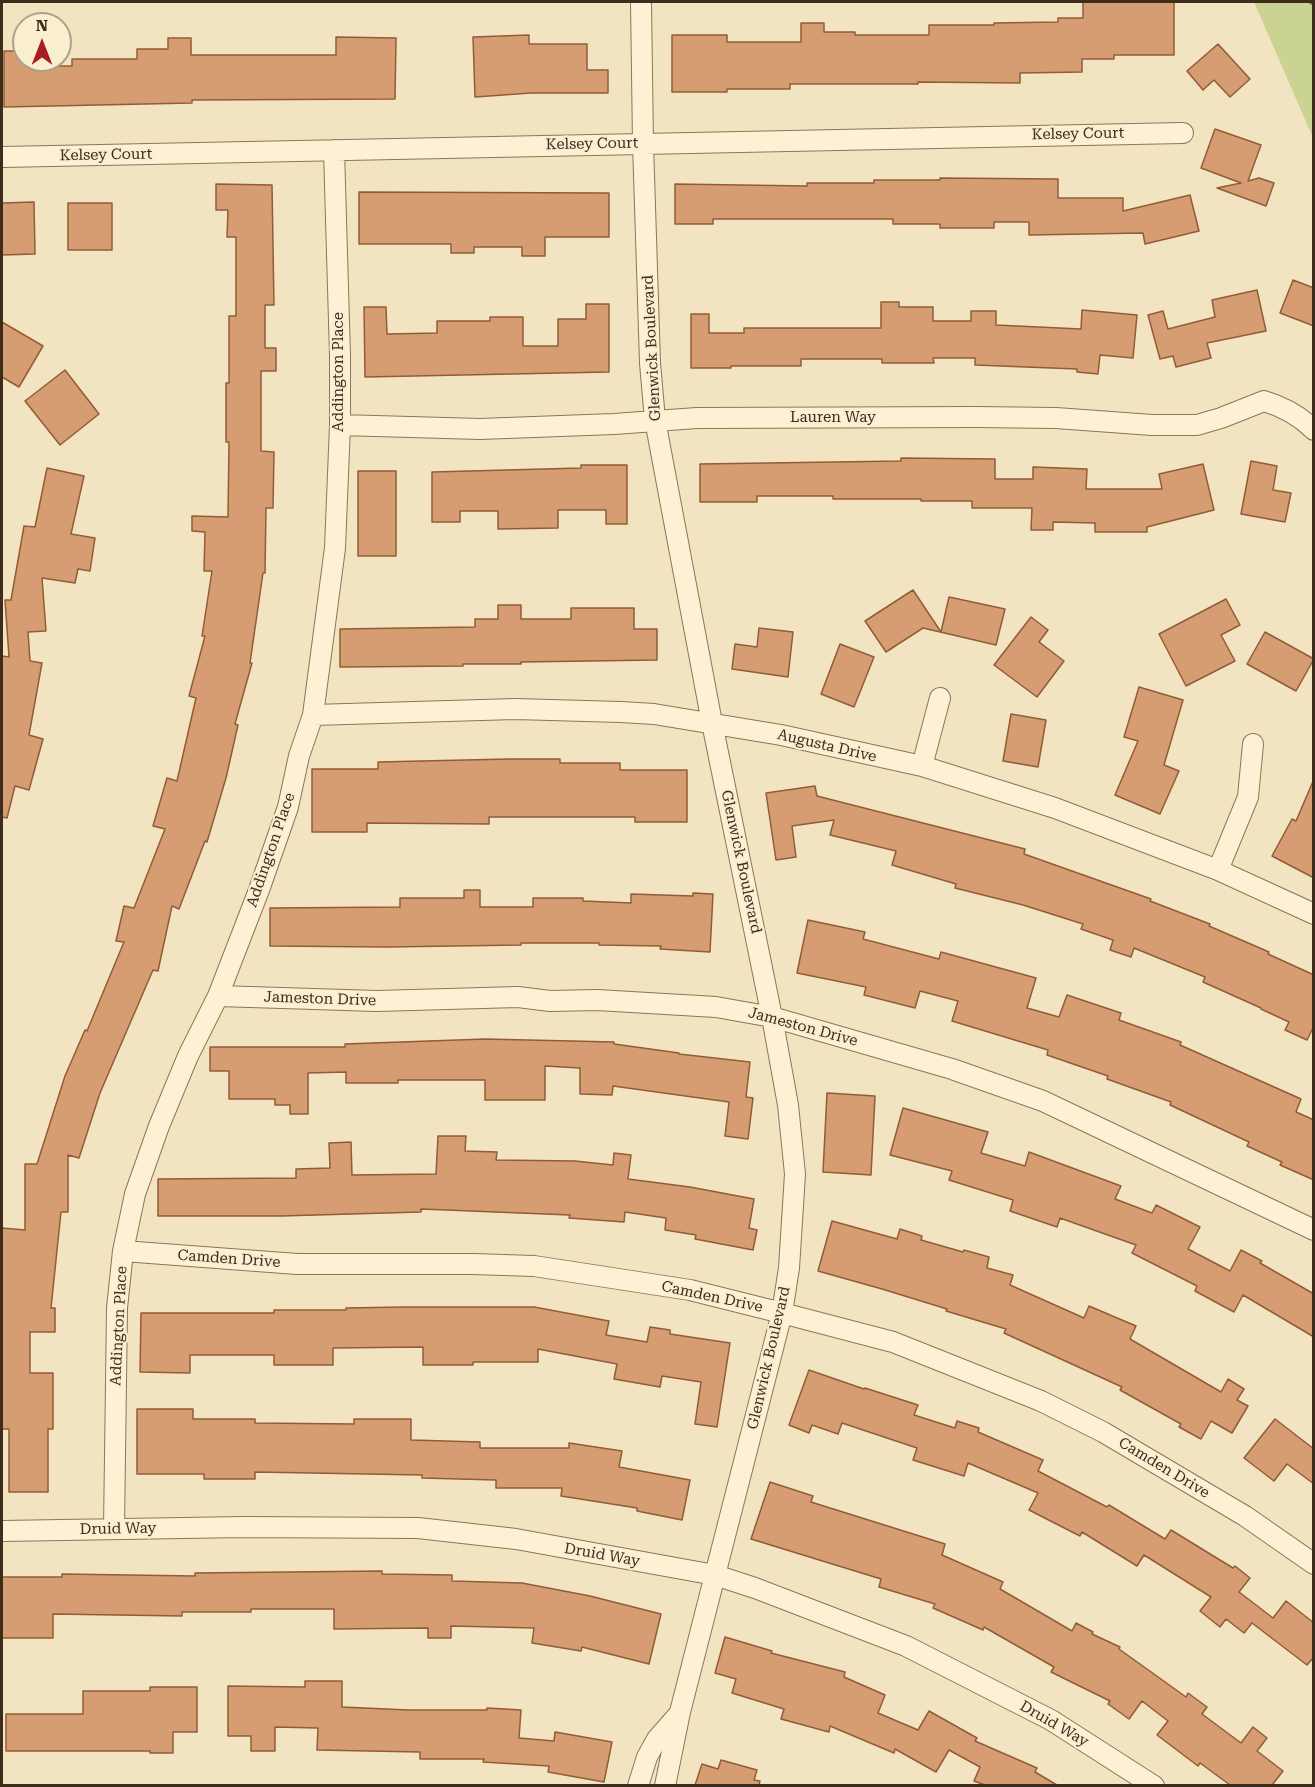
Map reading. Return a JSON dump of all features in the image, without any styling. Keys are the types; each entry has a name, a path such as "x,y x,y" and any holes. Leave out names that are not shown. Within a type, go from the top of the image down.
{"street":[{"name":"Glenwick Boulevard","path":"641,2 650,363 655,420 712,723 772,1017 788,1106 795,1174 789,1268 782,1312 680,1712 665,1785"},
{"name":"Kelsey Court","path":"2,157 1183,133"},
{"name":"Addington Place","path":"114,1529 117,1308 123,1251 135,1194 159,1126 188,1056 218,996 288,807 299,756 313,715 335,548 340,425 334,150"},
{"name":"Lauren Way","path":"340,425 480,429 614,424 655,420 976,417 1056,418 1152,425 1197,425 1264,401 1302,418 1314,430"},
{"path":"922,766 940,698"},
{"name":"Augusta Drive","path":"313,715 515,709 654,714 781,735 922,766 1055,808 1218,870 1314,914"},
{"path":"1218,870 1248,797 1252,744"},
{"name":"Jameston Drive","path":"218,996 377,1001 518,997 550,1001 597,1000 716,1007 772,1017 952,1069 1043,1101 1314,1230"},
{"name":"Camden Drive","path":"123,1251 297,1264 534,1266 690,1290 782,1312 893,1342 1041,1401 1103,1432 1245,1516 1314,1564"},
{"name":"Druid Way","path":"2,1532 243,1527 418,1528 516,1539 715,1575 906,1646 1052,1720 1154,1785"},
{"name":"Glenwick Boulevard","path":"638,1785 647,1757 657,1739 680,1712"}],"green space":[{"path":"1254,2 1313,2 1313,138"}],"building":[{"path":"1083,2 1174,2 1174,55 1114,55 1114,59 1082,59 1082,72 1020,73 1020,83 790,84 790,89 672,92 672,35 727,35 727,42 801,42 801,23 824,23 824,32 855,32 855,35 929,35 929,25 994,25 994,23 1058,22 1058,18 1083,18"},
{"path":"529,35 529,44 587,44 587,70 608,70 608,93 531,93 475,97 473,37"},
{"path":"336,37 396,38 395,99 192,100 192,103 4,107 4,51 12,51 12,72 72,72 72,59 137,59 137,49 168,49 168,38 191,38 191,55 336,55"},
{"path":"1218,44 1250,79 1230,97 1214,80 1203,90 1187,71"},
{"path":"1215,129 1261,145 1248,181 1259,178 1274,183 1266,206 1217,188 1241,183 1201,168"},
{"path":"940,178 1058,179 1058,198 1123,198 1123,211 1190,195 1199,231 1145,244 1143,233 1029,235 1029,222 994,222 994,228 940,228 940,224 893,224 893,219 713,219 713,224 675,224 675,184 807,186 807,183 874,183 874,180 940,180"},
{"path":"216,184 272,185 274,305 265,305 265,348 276,348 276,371 261,371 261,451 274,452 273,508 266,508 265,573 263,573 250,663 252,663 235,724 238,725 226,778 207,842 205,841 179,909 172,906 158,971 153,970 100,1093 79,1158 68,1155 68,1212 61,1212 51,1308 55,1308 55,1332 30,1332 30,1373 53,1373 53,1429 48,1429 48,1492 9,1492 9,1429 2,1429 2,1228 25,1230 25,1164 37,1164 65,1076 85,1030 87,1031 124,942 116,941 124,906 134,908 165,829 153,826 167,778 177,781 196,698 189,696 205,636 202,636 212,571 204,571 205,532 192,531 192,516 228,517 229,442 226,442 226,383 229,383 229,316 236,316 236,237 227,237 228,210 216,210"},
{"path":"359,192 609,193 609,237 545,237 545,256 522,256 522,247 474,247 474,253 451,253 451,244 359,244"},
{"path":"34,202 35,254 2,255 2,203"},
{"path":"68,203 112,203 112,250 68,250"},
{"path":"1293,280 1314,288 1314,326 1280,313"},
{"path":"1257,290 1266,331 1207,343 1211,358 1176,367 1173,356 1160,359 1148,315 1163,311 1168,329 1215,317 1212,300"},
{"path":"881,302 899,302 899,307 933,307 933,321 971,321 971,311 996,311 996,325 1081,329 1082,310 1137,315 1133,358 1100,355 1098,374 1077,372 1077,369 975,365 975,358 933,358 934,363 882,363 882,359 801,359 801,366 691,368 691,314 709,314 709,333 744,333 744,328 881,328"},
{"path":"586,304 609,304 609,372 365,377 364,307 386,307 387,334 437,333 437,321 490,321 490,317 523,317 523,346 558,346 558,319 586,319"},
{"path":"2,322 43,346 19,387 2,377"},
{"path":"65,370 99,414 60,445 25,401"},
{"path":"901,458 995,459 995,479 1033,479 1033,467 1087,469 1086,489 1162,489 1159,474 1203,464 1214,510 1147,527 1147,532 1095,532 1095,523 1053,522 1053,530 1031,530 1032,508 972,508 972,501 757,496 757,502 700,502 700,464 901,461"},
{"path":"1251,461 1277,466 1273,490 1291,493 1285,522 1241,514"},
{"path":"581,465 627,465 627,524 606,524 606,510 558,510 558,528 498,529 498,511 460,511 460,522 432,522 432,472 581,468"},
{"path":"47,468 84,476 71,534 95,538 90,571 78,569 75,583 42,578 46,631 28,632 30,661 42,663 29,735 43,739 29,790 15,786 7,818 2,817 2,656 9,657 5,600 11,600 24,526 35,527"},
{"path":"358,471 396,471 396,556 358,556"},
{"path":"913,590 941,632 949,597 1005,609 996,645 923,628 886,652 865,621"},
{"path":"1226,599 1240,625 1221,635 1235,661 1186,686 1159,634"},
{"path":"498,605 521,605 521,619 571,619 571,608 634,608 634,629 657,629 657,660 340,667 340,629 475,627 475,619 498,619"},
{"path":"1031,617 1048,630 1039,642 1064,661 1037,697 994,665"},
{"path":"759,628 793,632 788,677 732,669 735,644 757,647"},
{"path":"1265,632 1314,659 1296,691 1247,664"},
{"path":"840,644 874,657 854,707 821,694"},
{"path":"1139,687 1183,700 1164,765 1179,771 1160,814 1115,795 1138,741 1124,737"},
{"path":"1011,714 1046,720 1038,767 1003,761"},
{"path":"560,759 560,763 620,763 620,770 687,770 687,822 635,822 635,817 489,817 489,824 367,823 367,832 312,832 312,769 378,769 378,762"},
{"path":"1314,779 1314,878 1272,856 1292,819 1296,821"},
{"path":"815,786 817,796 1025,849 1024,854 1151,899 1150,901 1210,924 1209,926 1269,952 1268,954 1314,975 1314,1026 1307,1040 1285,1030 1289,1022 1203,982 1205,977 1134,948 1131,957 1110,950 1113,940 1081,929 1083,924 1023,905 955,888 956,884 892,865 896,851 830,835 834,820 792,826 796,857 776,860 766,793"},
{"path":"464,890 480,890 480,907 533,907 533,898 583,898 583,901 631,903 631,894 693,896 693,893 713,894 710,952 660,949 661,946 599,945 599,943 387,947 270,946 270,908 400,907 400,898 464,898"},
{"path":"808,920 865,932 863,939 939,959 941,952 1036,978 1027,1008 1059,1017 1067,995 1121,1013 1119,1020 1181,1042 1180,1045 1301,1099 1296,1112 1314,1120 1314,1180 1280,1165 1282,1162 1247,1146 1249,1142 1170,1105 1171,1102 1107,1079 1108,1076 1047,1055 1048,1050 952,1021 958,1001 920,991 915,1008 864,995 866,987 797,973"},
{"path":"485,1039 614,1042 614,1044 679,1054 750,1062 746,1097 753,1098 748,1139 725,1136 729,1102 613,1086 612,1095 580,1094 580,1068 545,1066 545,1100 485,1100 485,1080 398,1080 398,1083 346,1083 346,1072 308,1073 308,1114 290,1114 290,1105 275,1105 275,1099 229,1099 229,1071 210,1071 210,1047 345,1047 345,1044"},
{"path":"827,1093 875,1096 871,1175 823,1172"},
{"path":"903,1108 988,1132 981,1153 1025,1166 1029,1152 1121,1186 1115,1199 1152,1213 1156,1205 1200,1227 1188,1249 1230,1271 1241,1250 1262,1261 1260,1263 1314,1294 1314,1337 1243,1295 1234,1312 1195,1291 1197,1286 1132,1253 1136,1245 1060,1218 1057,1227 1010,1211 1013,1200 949,1180 952,1171 890,1155"},
{"path":"438,1136 466,1136 465,1151 497,1152 496,1160 575,1161 613,1165 614,1153 631,1155 628,1179 690,1187 754,1199 749,1228 757,1230 753,1250 695,1239 696,1235 665,1230 666,1218 625,1212 624,1222 569,1218 570,1215 421,1209 421,1212 281,1216 158,1216 158,1179 296,1178 296,1169 330,1168 329,1143 351,1142 352,1175 436,1174"},
{"path":"832,1221 897,1239 900,1229 922,1236 921,1240 989,1257 987,1268 1013,1275 1010,1285 1084,1318 1089,1306 1136,1326 1130,1339 1221,1392 1228,1379 1244,1389 1237,1400 1248,1406 1232,1433 1211,1421 1201,1439 1179,1427 1181,1424 1120,1390 1122,1387 1004,1333 1006,1329 818,1271"},
{"path":"534,1307 609,1321 606,1335 647,1342 650,1327 670,1330 670,1334 730,1343 717,1427 695,1424 701,1382 662,1376 660,1387 614,1379 617,1364 538,1349 538,1362 473,1362 473,1365 423,1365 423,1347 333,1348 333,1365 274,1365 274,1355 190,1355 190,1373 140,1372 141,1313 274,1313 274,1310"},
{"path":"809,1370 918,1405 914,1415 955,1428 957,1421 979,1428 978,1432 1043,1460 1038,1471 1107,1507 1109,1505 1165,1539 1171,1530 1233,1568 1235,1566 1250,1578 1239,1592 1273,1618 1286,1601 1314,1623 1314,1657 1307,1665 1252,1623 1244,1633 1226,1619 1220,1627 1200,1611 1211,1597 1144,1555 1137,1566 1082,1532 1080,1536 1029,1510 1038,1493 968,1463 964,1476 913,1460 917,1448 842,1423 838,1434 812,1425 809,1433 789,1425"},
{"path":"137,1409 193,1409 193,1419 255,1419 255,1423 354,1424 354,1419 411,1419 411,1440 480,1442 480,1448 569,1448 569,1443 622,1451 619,1467 690,1480 682,1520 637,1511 637,1508 561,1496 562,1488 496,1488 496,1480 422,1478 422,1475 255,1472 255,1479 204,1479 204,1474 137,1474"},
{"path":"1275,1419 1314,1449 1314,1484 1287,1464 1274,1481 1244,1458"},
{"path":"770,1482 813,1496 811,1502 945,1544 942,1555 1003,1582 1000,1589 1072,1631 1076,1623 1093,1632 1092,1634 1120,1647 1119,1649 1186,1697 1188,1693 1207,1707 1202,1714 1241,1743 1253,1727 1267,1738 1257,1751 1283,1771 1272,1785 1230,1785 1200,1763 1198,1766 1157,1735 1168,1721 1142,1701 1129,1719 1108,1704 1110,1701 1051,1672 1054,1667 984,1627 983,1630 933,1608 935,1604 879,1587 881,1579 751,1539"},
{"path":"382,1571 382,1574 452,1575 452,1581 522,1583 590,1596 661,1614 649,1664 582,1647 581,1651 532,1643 534,1628 451,1626 451,1638 428,1638 428,1628 334,1629 334,1609 182,1612 182,1616 53,1614 53,1638 2,1638 2,1577 62,1577 62,1574 195,1576 195,1573"},
{"path":"725,1637 772,1651 771,1653 845,1672 844,1677 885,1695 878,1713 918,1730 929,1711 977,1738 975,1741 1037,1768 1035,1772 1057,1785 985,1785 974,1781 980,1767 949,1750 936,1772 895,1749 894,1753 830,1726 829,1732 781,1719 784,1709 732,1693 736,1679 715,1673"},
{"path":"305,1681 342,1681 342,1707 409,1710 487,1710 487,1708 521,1710 519,1738 554,1741 555,1732 612,1742 604,1782 548,1772 549,1766 483,1762 484,1759 420,1759 420,1752 317,1750 318,1728 275,1727 275,1751 251,1751 251,1736 228,1736 228,1686 305,1687"},
{"path":"150,1687 197,1687 197,1732 173,1732 173,1753 6,1751 6,1714 83,1714 83,1691 150,1691"},
{"path":"721,1760 757,1770 754,1780 760,1781 759,1785 695,1785 702,1764 718,1769"}]}
